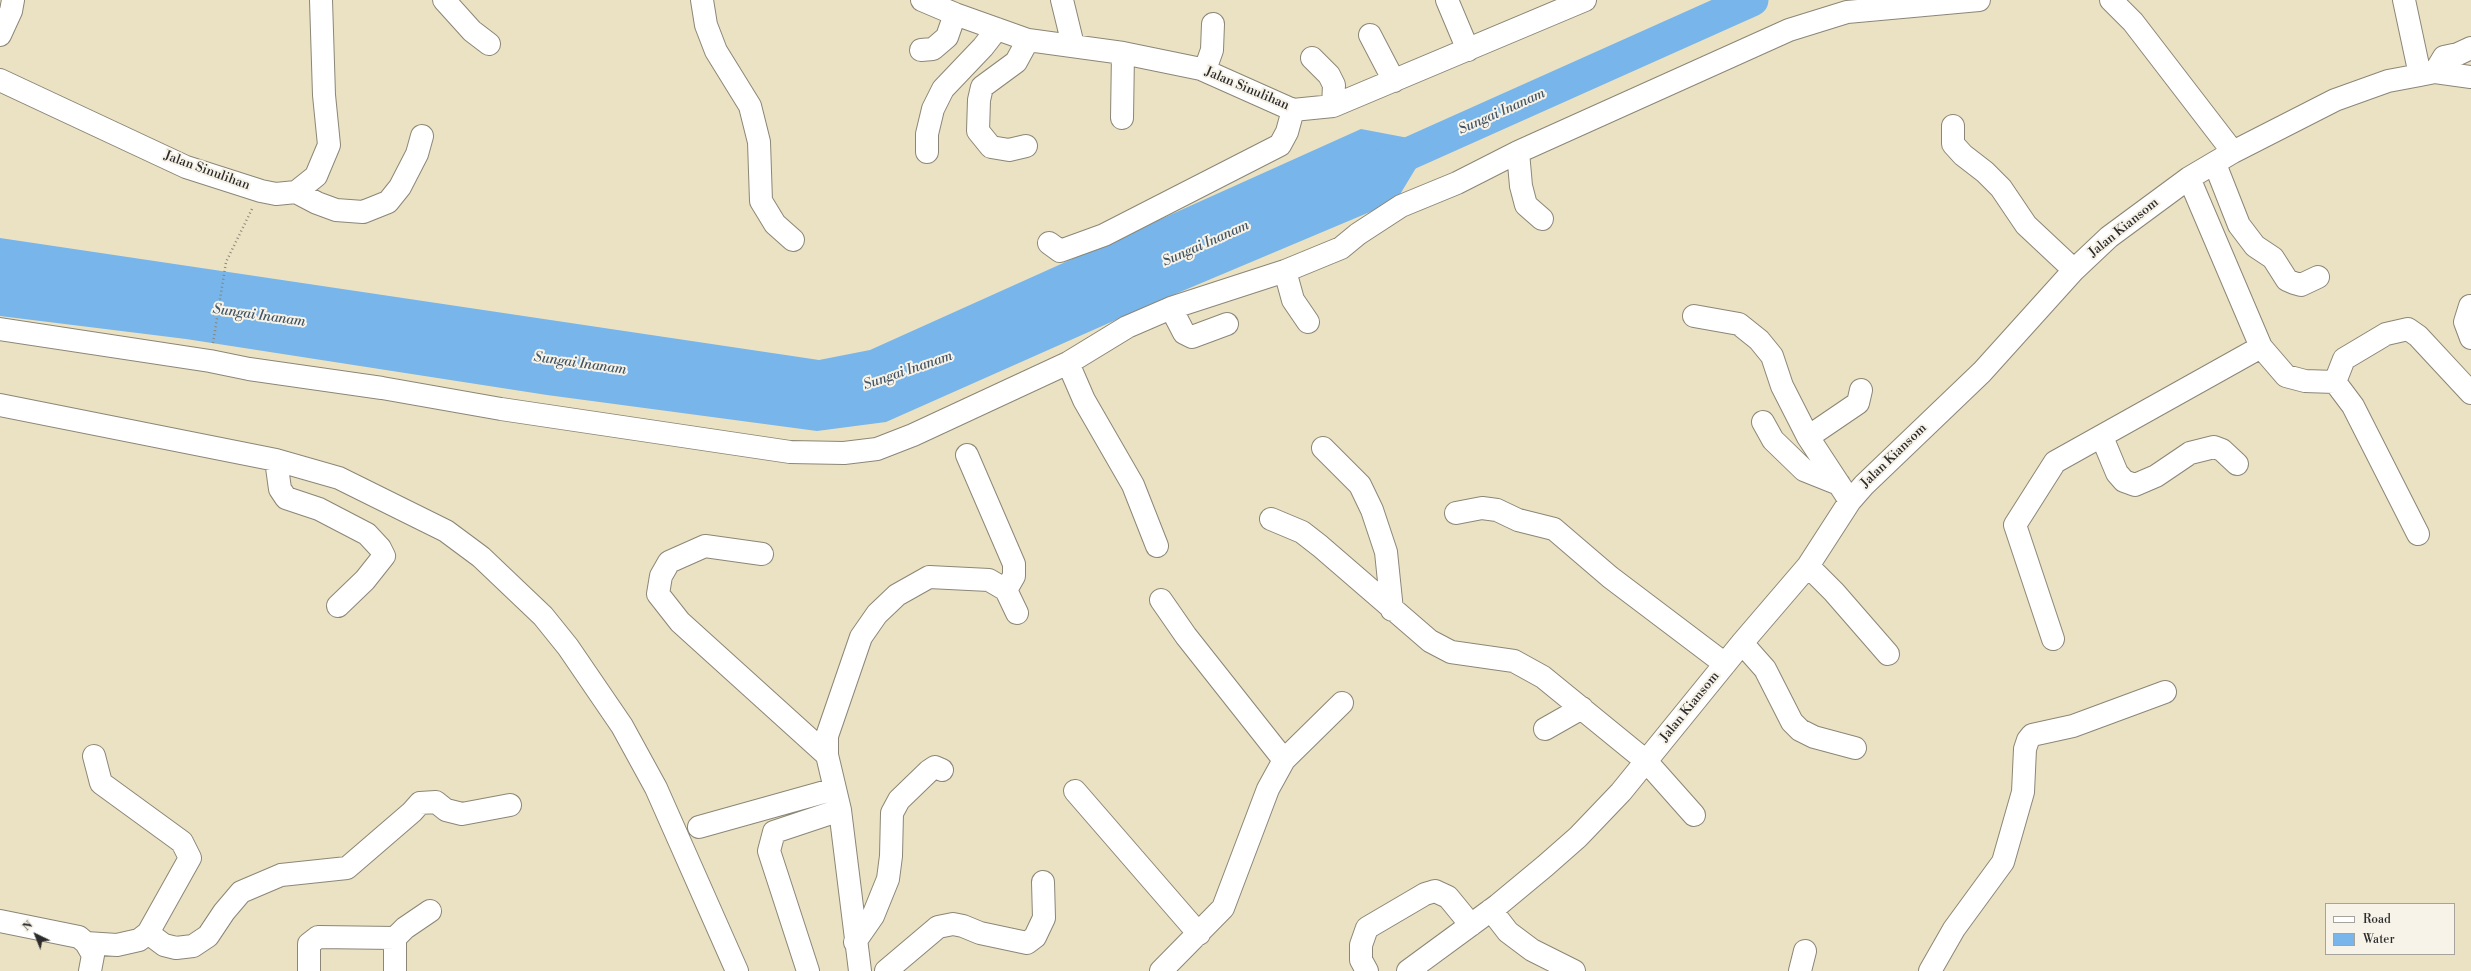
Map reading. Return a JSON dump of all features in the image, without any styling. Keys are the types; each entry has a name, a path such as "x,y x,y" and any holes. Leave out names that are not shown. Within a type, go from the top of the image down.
{"street":[{"path":"0,35 11,11 13,0"},
{"path":"320,0 324,95 329,145 316,176 296,192 317,203 336,210 362,212 388,202 400,187 414,161 422,136"},
{"path":"444,0 472,31 489,44"},
{"path":"702,0 706,25 716,51 750,106 759,142 761,201 775,224 793,240"},
{"name":"Jalan Sinulihan","path":"922,0 955,14 1028,40 1123,53 1201,69 1293,110 1333,106 1585,0"},
{"path":"1062,0 1073,45"},
{"path":"1447,0 1468,50"},
{"path":"0,329 210,361 249,369 382,388 501,409 790,452 844,453 877,449 914,435 1068,363 1127,327 1171,308 1285,271 1341,248 1358,234 1401,206 1457,183 1518,152 1790,30 1847,12 1979,0"},
{"path":"2111,0 2133,22 2224,158 2239,225 2255,246 2273,258 2287,280 2301,285 2318,276"},
{"path":"2404,0 2427,74 2444,57 2458,54 2471,48"},
{"path":"921,50 933,49 947,37 955,14"},
{"path":"1201,69 1207,64 1212,50 1213,24"},
{"path":"926,152 927,134 933,109 943,89 983,47 997,29"},
{"path":"1370,35 1394,81"},
{"path":"1026,146 1010,150 991,147 978,131 979,100 982,87 1016,62 1028,40"},
{"path":"1122,118 1123,53"},
{"path":"1312,58 1329,75 1334,85 1333,106"},
{"name":"Jalan Kiansom","path":"1408,971 1491,910 1578,837 1621,792 1742,643 1808,566 1844,492 1864,485 1982,372 2074,270 2109,237 2189,178 2335,100 2388,81 2427,74 2471,77"},
{"name":"Jalan Sinulihan","path":"0,80 186,167 261,191 276,194 296,192"},
{"path":"1049,243 1060,251 1104,235 1280,145 1287,132 1293,110"},
{"path":"1953,126 1953,144 1963,155 1985,172 2001,188 2026,226 2074,270"},
{"path":"1518,152 1521,186 1526,205 1542,219"},
{"path":"2189,178 2261,347 2286,376 2305,381 2335,382"},
{"path":"1285,271 1293,300 1308,322"},
{"path":"2470,306 2465,322 2471,338"},
{"path":"1171,308 1184,333 1192,337 1227,324"},
{"path":"1694,316 1739,324 1759,340 1772,356 1782,386 1808,437 1844,492"},
{"path":"2335,382 2344,359 2386,334 2408,329 2418,336 2471,393"},
{"path":"2053,639 2015,525 2055,462 2261,347"},
{"path":"1068,363 1084,400 1133,485 1156,546"},
{"path":"2335,382 2353,406 2418,534"},
{"path":"1808,437 1858,404 1861,390"},
{"path":"0,405 276,460 339,478 446,531 481,557 543,616 597,689 622,726 656,788 737,971"},
{"path":"1763,422 1773,440 1804,470 1844,492"},
{"path":"2102,437 2117,473 2124,481 2135,485 2156,476 2190,453 2214,447 2222,450 2237,464"},
{"path":"1323,448 1360,485 1372,510 1386,552 1392,610"},
{"path":"967,455 1014,564 1014,576 1006,590"},
{"path":"276,460 280,489 286,498 319,509 367,534 380,548 384,556 365,580 338,606"},
{"path":"1456,513 1482,508 1497,510 1518,520 1554,529 1610,577 1725,664"},
{"path":"1271,519 1302,532 1338,560 1392,610 1430,641 1451,652 1514,661 1544,677 1646,761 1694,815"},
{"path":"762,554 705,546 669,562 661,576 658,594 680,622 826,754"},
{"path":"1808,566 1834,592 1888,654"},
{"path":"860,971 855,942 852,893 840,810 826,754 827,736 861,637 885,605 897,595 929,577 989,580 1006,590 1016,613"},
{"path":"1161,600 1186,636 1284,760"},
{"path":"1742,643 1765,669 1792,722 1800,730 1814,737 1855,748"},
{"path":"1930,971 1954,929 2003,862 2024,792 2025,749 2028,740 2032,735 2073,726 2165,692"},
{"path":"1160,971 1199,934 1222,908 1268,789 1284,760 1342,702"},
{"path":"1545,729 1582,708"},
{"path":"86,943 117,945 139,940 148,933 190,858 182,842 101,783 94,756"},
{"path":"855,942 873,916 888,879 891,856 892,813 900,800 929,771 935,767 942,770"},
{"path":"698,827 835,789"},
{"path":"1075,791 1199,934"},
{"path":"148,933 164,945 176,948 193,946 208,936 224,912 241,892 281,875 347,868 412,812 420,803 436,802 446,810 462,814 510,805"},
{"path":"808,971 770,851 774,832 840,810"},
{"path":"886,971 938,927 953,924 963,926 980,934 1027,943 1035,937 1044,918 1043,882"},
{"path":"1367,971 1362,960 1361,945 1367,928 1425,894 1435,891 1448,897 1471,925"},
{"path":"1491,910 1508,932 1532,950 1574,971"},
{"path":"395,971 395,938 405,928 430,911"},
{"path":"0,921 79,937 86,943 93,955 90,971"},
{"path":"309,971 309,944 318,937 395,938"}],"path":[{"path":"210,361 226,262 261,191"}],"water":[{"path":"1361,129 1419,140 1425,153 1396,201 1154,303 886,422 817,431 547,395 186,339 0,316 0,238 819,360 870,350"}],"waterway":[{"name":"Sungai Inanam","path":"1381,166 1752,0"}]}
